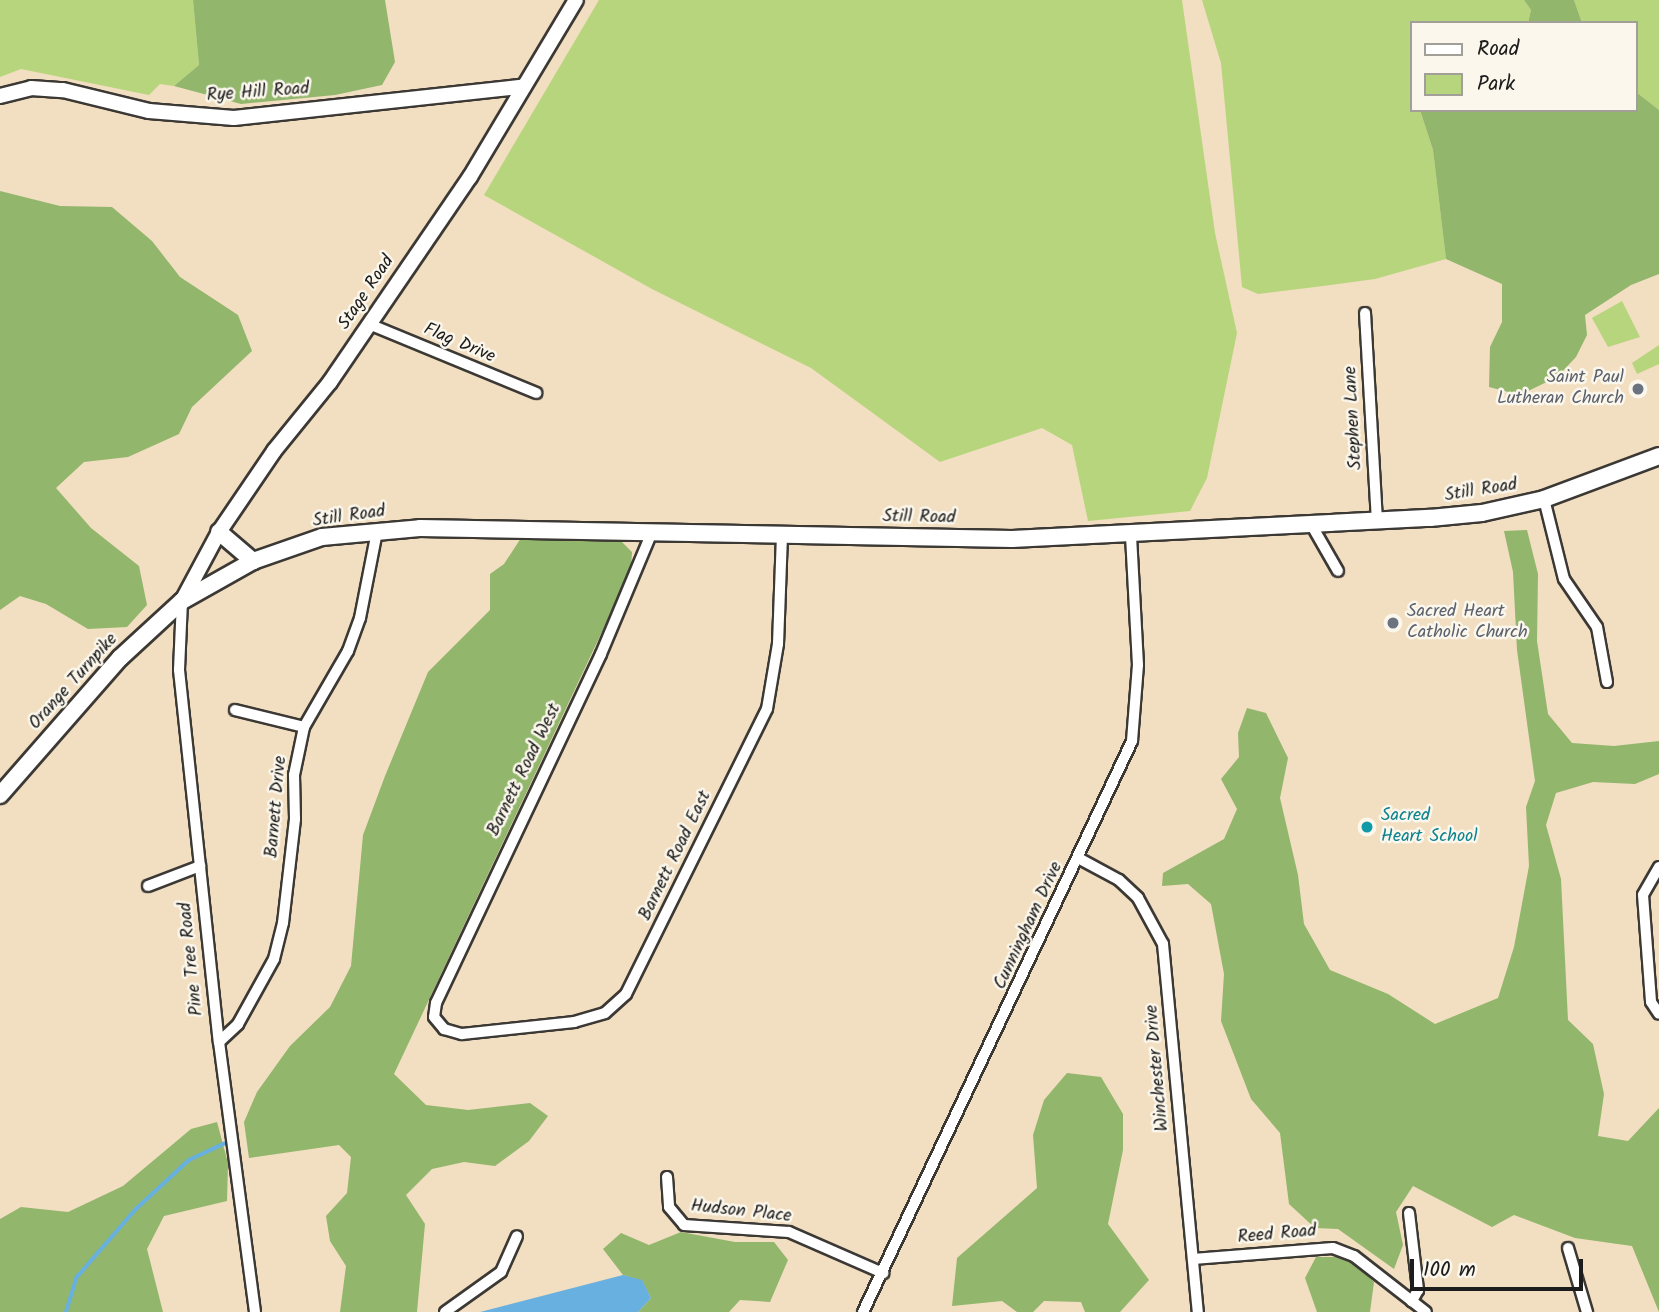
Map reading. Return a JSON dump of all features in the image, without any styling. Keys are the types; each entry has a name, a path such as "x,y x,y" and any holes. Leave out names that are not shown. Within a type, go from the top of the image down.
{"main road":[{"name":"Still Road","path":"183,601 253,561 322,537 377,531 652,532 1012,539 1311,524 1482,513 1544,499 1659,456"},
{"path":"219,532 253,561"},
{"name":"Orange Turnpike","path":"0,795 120,658 183,601"}],"street":[{"name":"Stage Road","path":"183,601 219,532 369,324 470,177 521,87 576,0"},
{"name":"Rye Hill Road","path":"0,96 32,88 52,89 149,111 234,118 521,87"},
{"name":"Stephen Lane","path":"1365,313 1377,520"},
{"name":"Flag Drive","path":"369,324 536,393"},
{"path":"1544,499 1564,579 1597,627 1607,682"},
{"path":"1311,524 1338,571"},
{"name":"Barnett Drive","path":"219,1042 238,1024 274,959 284,923 295,819 293,775 304,727 356,629 377,531"},
{"name":"Barnett Road West","path":"437,1024 436,1003 601,654 652,532"},
{"name":"Cunningham Drive","path":"863,1312 1123,769 1138,713 1131,534"},
{"name":"Barnett Road East","path":"437,1024 462,1034 574,1022 605,1013 626,994 767,709 776,670 782,535"},
{"name":"Pine Tree Road","path":"183,601 179,670 219,1042 255,1312"},
{"path":"235,710 304,727"},
{"name":"Winchester Drive","path":"1080,859 1119,880 1139,898 1163,944 1198,1312"},
{"path":"148,886 200,866"},
{"path":"1659,867 1643,895 1651,1002 1659,1014"},
{"name":"Hudson Place","path":"667,1177 669,1207 684,1225 789,1232 883,1273"},
{"path":"1409,1213 1418,1290 1412,1301"},
{"path":"445,1312 501,1272 517,1236"},
{"name":"Reed Road","path":"1194,1259 1333,1248 1354,1256 1426,1312"},
{"path":"1568,1248 1587,1312"}],"green space":[{"path":"0,0 193,0 199,65 174,86 160,84 149,95 21,69 0,77"},
{"path":"193,0 385,0 395,62 382,85 335,95 241,104 174,86 199,65"},
{"path":"599,0 1182,0 1215,233 1237,333 1207,478 1190,511 1088,521 1072,445 1042,428 940,462 811,368 652,289 484,195"},
{"path":"1202,0 1524,0 1531,10 1528,21 1410,21 1410,112 1421,112 1433,150 1446,259 1375,279 1258,294 1242,287 1221,63"},
{"path":"1524,0 1574,0 1581,21 1528,21 1531,10"},
{"path":"1574,0 1659,0 1659,110 1638,94 1638,21 1581,21"},
{"path":"1638,94 1659,110 1659,274 1631,285 1585,315 1587,335 1576,357 1557,377 1520,395 1489,387 1490,347 1502,322 1502,284 1446,259 1433,150 1421,112 1638,112"},
{"path":"0,191 60,206 112,207 152,241 180,277 238,315 252,351 192,407 179,434 128,457 84,462 56,488 91,528 139,566 147,605 127,627 88,629 46,604 20,596 0,610"},
{"path":"1622,301 1640,337 1608,347 1592,318"},
{"path":"1659,345 1659,364 1637,374 1632,363"},
{"path":"1527,530 1538,574 1537,641 1548,714 1572,743 1614,746 1659,741 1659,774 1635,784 1593,782 1556,793 1546,825 1561,879 1568,1020 1593,1044 1604,1094 1598,1136 1628,1141 1659,1108 1659,1312 1632,1246 1575,1238 1514,1215 1492,1227 1413,1186 1396,1212 1403,1245 1394,1269 1338,1229 1315,1228 1289,1204 1280,1133 1251,1099 1221,1021 1224,974 1211,904 1188,884 1162,886 1163,873 1224,839 1237,809 1221,779 1239,757 1238,733 1247,708 1266,713 1288,758 1280,798 1298,875 1304,924 1330,970 1388,994 1435,1024 1498,998 1514,947 1529,866 1526,807 1535,781 1517,650 1513,572 1504,531"},
{"path":"521,538 619,539 632,552 631,570 394,1074 426,1105 468,1110 530,1103 548,1116 529,1141 495,1166 464,1162 432,1169 406,1195 425,1224 417,1312 340,1312 346,1266 330,1241 326,1216 347,1193 351,1157 339,1145 249,1158 244,1122 257,1092 290,1046 330,1007 351,966 363,835 385,776 428,672 490,610 490,574 504,564"},
{"path":"1067,1073 1101,1077 1123,1114 1123,1150 1108,1224 1149,1280 1120,1312 1085,1312 1081,1302 1044,1301 1033,1312 1017,1312 1002,1301 952,1306 957,1258 1037,1188 1033,1135 1044,1100"},
{"path":"217,1122 228,1163 227,1201 164,1216 147,1249 163,1312 0,1312 0,1219 21,1207 68,1212 123,1186 191,1129"},
{"path":"681,1232 735,1242 774,1242 788,1260 770,1302 740,1300 729,1312 638,1312 651,1298 642,1281 623,1275 603,1249 621,1233 649,1245"},
{"path":"1316,1257 1348,1257 1374,1282 1370,1312 1317,1312 1305,1278"}],"water":[{"path":"623,1275 642,1280 651,1298 638,1312 480,1312"}],"waterway":[{"path":"66,1312 77,1277 136,1209 189,1160 225,1143"}],"place":[{"name":"Saint Paul Lutheran Church","path":"1638,389"},
{"name":"Sacred Heart Catholic Church","path":"1393,623"},
{"name":"Sacred Heart School","path":"1367,827"}]}
